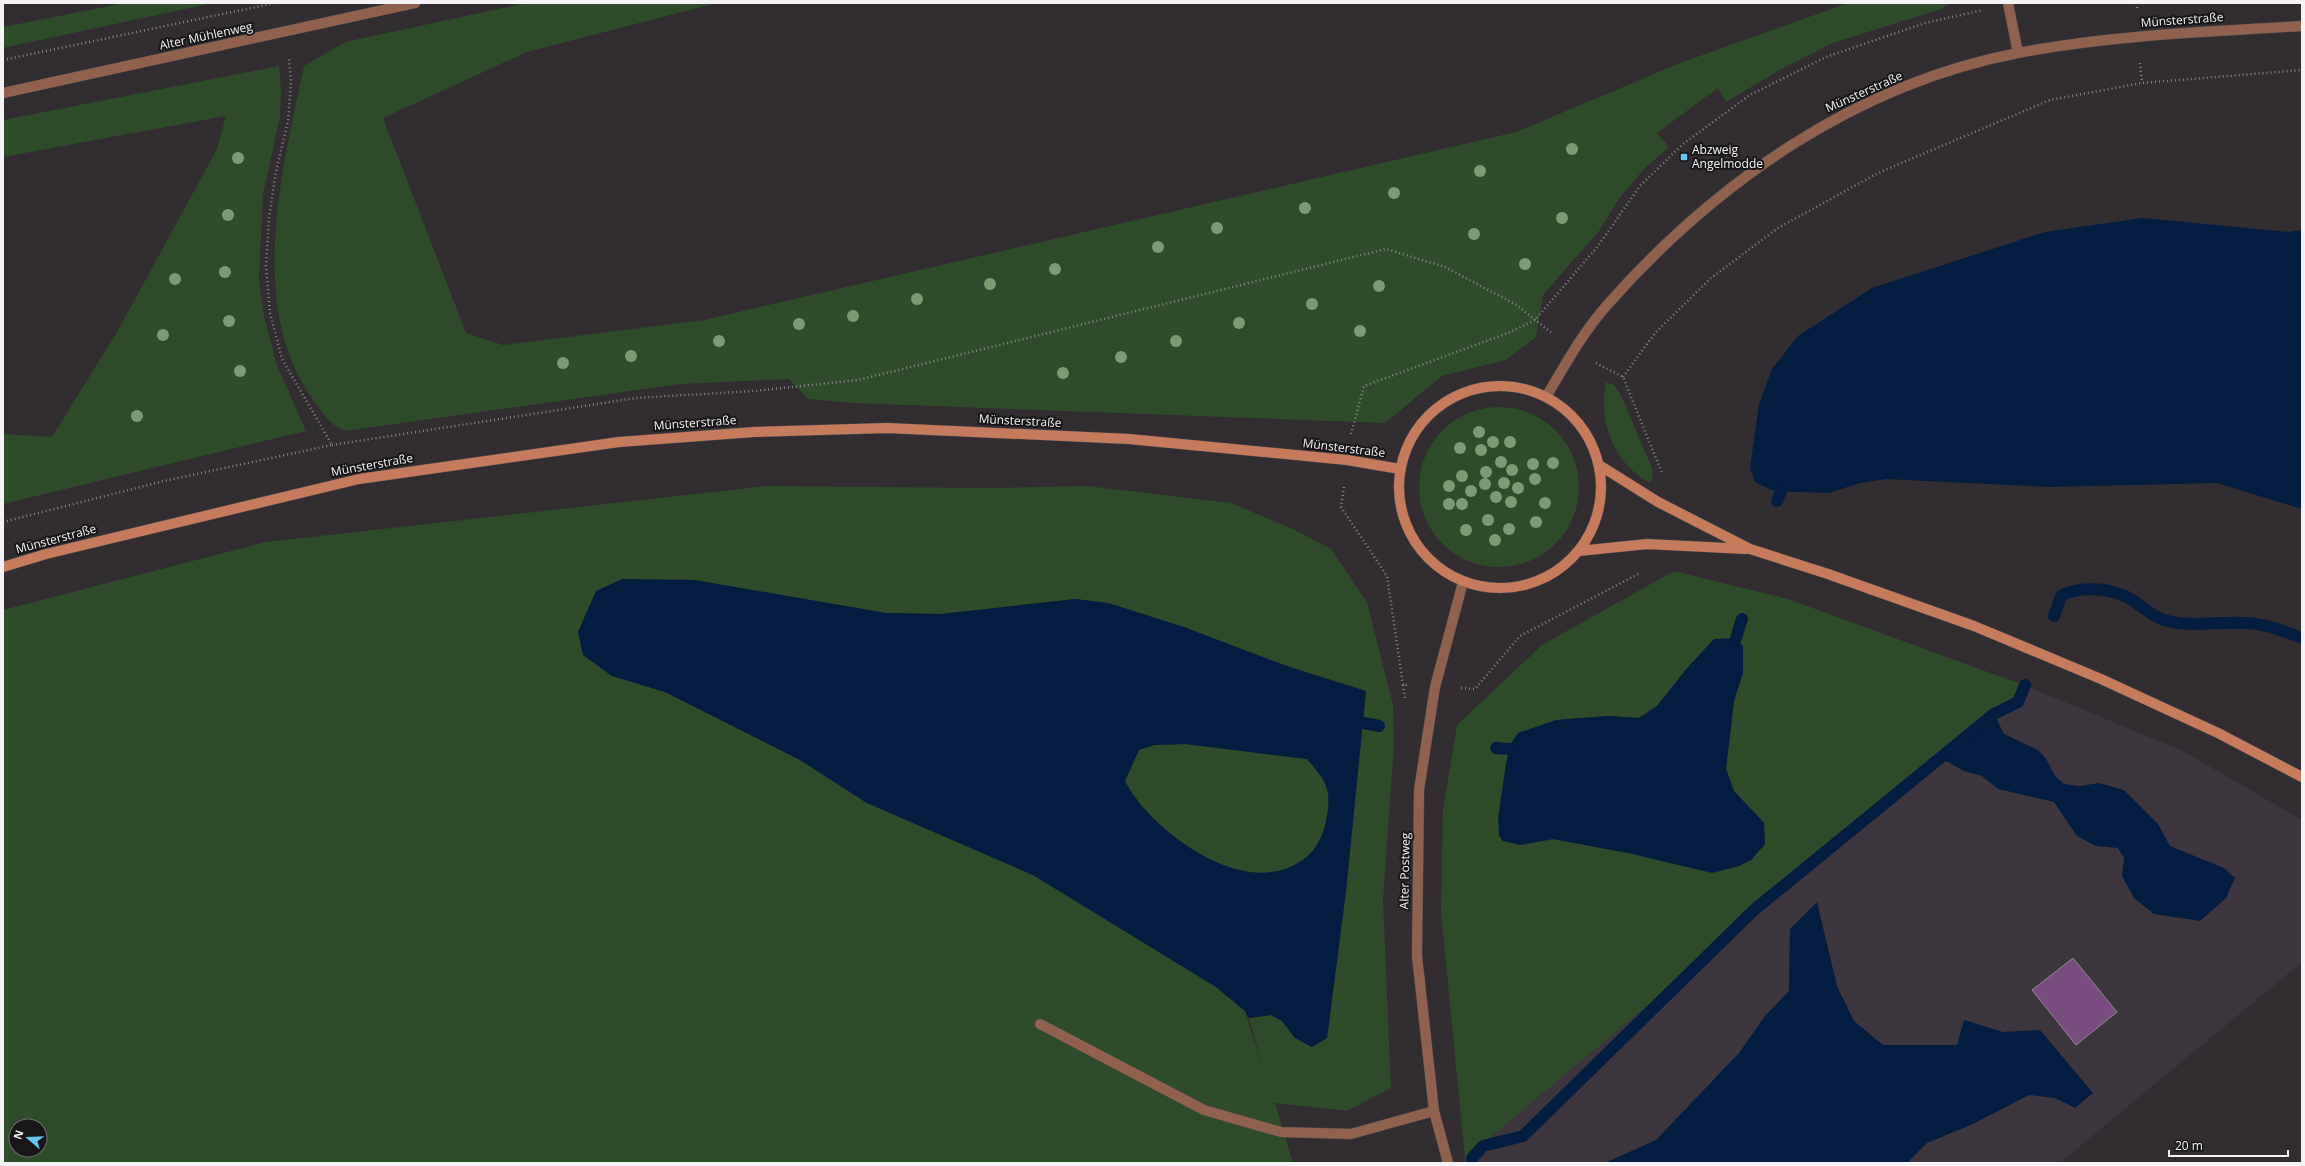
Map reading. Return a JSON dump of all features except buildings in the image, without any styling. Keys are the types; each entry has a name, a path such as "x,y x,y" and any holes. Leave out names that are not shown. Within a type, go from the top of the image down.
{"main road":[{"path":"1485,387 1516,387 1546,397 1570,414 1575,420 1588,438 1599,465 1601,495 1594,525 1579,551 1556,572 1526,586 1494,589 1463,582 1433,564 1411,537 1400,504 1400,469 1410,439 1429,414 1455,396 1485,387"},
{"name":"Münsterstraße","path":"3,567 46,554 359,479 619,442 754,432 888,428 1129,439 1347,460 1400,469"},
{"path":"1599,465 1658,502 1750,549 1828,574 1974,626 2101,679 2218,734 2302,777"},
{"path":"1579,551 1647,544 1750,549"}],"street":[{"name":"Alter Mühlenweg","path":"3,93 288,32 415,3"},
{"path":"2008,4 2018,53"},
{"name":"Münsterstraße","path":"1546,397 1573,350 1607,305 1684,227 1768,158 1823,124 1888,94 1956,68 2018,53 2138,36 2302,26"},
{"name":"Alter Postweg","path":"1448,1163 1434,1111 1416,956 1419,790 1435,687 1463,582"},
{"path":"1040,1024 1204,1110 1281,1132 1351,1134 1434,1111"}],"path":[{"path":"3,60 275,3"},
{"path":"1647,544 1640,573 1520,636 1476,689 1403,685 1387,576 1341,507 1352,425 1364,386 1508,332 1535,320 1598,246 1640,186 1683,144 1750,95 1826,57 1925,23 2008,4"},
{"path":"288,32 291,82 288,121 276,171 269,218 266,266 270,313 282,359 332,445"},
{"path":"1623,377 1655,332 1711,278 1778,228 1878,173 2050,100 2142,82 2302,70"},
{"path":"3,522 164,481 332,445 636,398 754,391 858,380 1386,249 1445,267 1515,304 1573,350 1623,377 1662,474 1658,502"}],"shaded area":[{"path":"2026,686 2183,751 2302,820 2302,962 2060,1163 1466,1163 1465,1159"}],"green space":[{"path":"125,3 213,3 3,48 3,27"},
{"path":"526,3 717,3 527,52 383,118 466,333 503,345 704,320 1516,132 1680,63 1848,3 1951,3 1941,9 1833,43 1778,71 1726,102 1718,88 1657,133 1669,147 1644,169 1621,196 1599,231 1543,295 1536,337 1506,360 1442,376 1385,423 853,403 808,399 789,379 680,384 345,431 334,425 323,413 312,398 292,361 280,321 275,279 275,235 280,191 287,148 304,66 345,42"},
{"path":"279,66 281,89 280,117 263,195 259,279 264,316 277,365 306,431 3,504 3,434 52,437 117,332 217,149 226,116 3,157 3,120"},
{"path":"1606,382 1614,385 1621,395 1651,466 1653,476 1650,483 1637,475 1627,465 1618,453 1612,440 1607,427 1604,412"},
{"path":"1491,407 1507,407 1522,410 1537,416 1556,430 1570,449 1573,456 1579,479 1579,495 1573,518 1570,525 1556,544 1537,558 1522,564 1507,567 1491,567 1476,564 1461,558 1442,544 1437,538 1428,525 1422,510 1419,495 1419,479 1422,464 1428,449 1442,430 1448,425 1461,416 1476,410"},
{"path":"766,486 987,488 1087,486 1231,503 1293,529 1331,549 1367,602 1393,705 1394,745 1383,900 1391,1088 1347,1111 1275,1103 1293,1163 3,1163 3,610 266,542","holes":["682,579 886,613 941,614 1075,599 1108,603 1184,627 1251,654 1366,691 1346,891 1327,1038 1312,1047 1295,1038 1282,1021 1271,1015 1249,1018 1264,1071 1245,1011 1216,987 1033,875 867,803 800,760 665,692 612,676 583,655 578,632 596,591"]},
{"path":"1674,571 1788,599 2026,686 1465,1159 1441,911 1443,809 1457,725 1542,645","holes":["1688,667 1743,673 1734,701 1726,769 1734,791 1764,823 1765,844 1751,860 1739,866 1628,853 1553,839 1520,845 1498,819 1509,749 1556,720 1608,716 1639,718 1657,706"]},
{"path":"1185,744 1307,759 1324,781 1327,788 1329,802 1326,822 1322,835 1313,851 1298,863 1280,871 1261,873 1241,871 1203,855 1168,832 1139,805 1125,781 1139,750 1154,745"}],"water":[{"path":"2143,218 2289,232 2302,230 2302,509 2217,483 2049,487 1886,479 1860,483 1829,493 1774,491 1755,482 1750,468 1759,404 1772,369 1798,336 1872,288 2045,232"},
{"path":"622,579 695,580 886,613 941,614 1075,599 1108,603 1184,627 1292,668 1366,691 1346,891 1327,1038 1312,1047 1295,1038 1282,1021 1271,1015 1249,1018 1245,1011 1216,987 1033,875 867,803 800,760 665,692 612,676 583,655 578,632 596,591","holes":["1185,744 1307,759 1320,774 1327,788 1329,802 1326,822 1319,841 1309,855 1298,863 1275,872 1251,872 1225,866 1200,854 1176,838 1155,820 1138,800 1125,781 1139,750 1154,745"]},
{"path":"1736,638 1743,646 1743,673 1734,701 1726,769 1734,791 1764,823 1765,844 1751,860 1739,866 1712,873 1628,853 1553,839 1520,845 1503,841 1499,836 1498,819 1506,763 1511,743 1518,733 1556,720 1608,716 1639,718 1657,706 1688,667 1714,639"},
{"path":"1994,714 2004,734 2038,750 2046,759 2055,776 2064,784 2079,786 2099,783 2124,790 2158,824 2170,846 2224,868 2235,878 2226,898 2200,921 2154,914 2134,898 2122,876 2124,858 2118,848 2096,846 2077,836 2054,802 1998,789 1982,776 1964,771 1941,758"},
{"path":"1817,902 1837,986 1854,1021 1883,1045 1957,1045 1964,1020 2003,1032 2040,1030 2093,1093 2075,1108 2055,1098 2029,1095 1973,1124 1927,1143 1907,1163 1605,1163 1656,1140 1739,1053 1765,1016 1789,991 1790,929"}],"waterway":[{"path":"1777,501 1781,492"},
{"path":"2054,616 2061,596 2084,589 2093,589 2110,591 2125,596 2164,620 2184,624 2236,623 2261,625 2275,628 2302,638"},
{"path":"1736,638 1742,619"},
{"path":"1472,1158 1483,1146 1523,1136 1754,910 1994,714 2018,702 2025,685"},
{"path":"1364,723 1379,726"},
{"path":"1496,748 1509,749"}],"place":[{"name":"Abzweig Angelmodde","path":"1684,157"}]}
